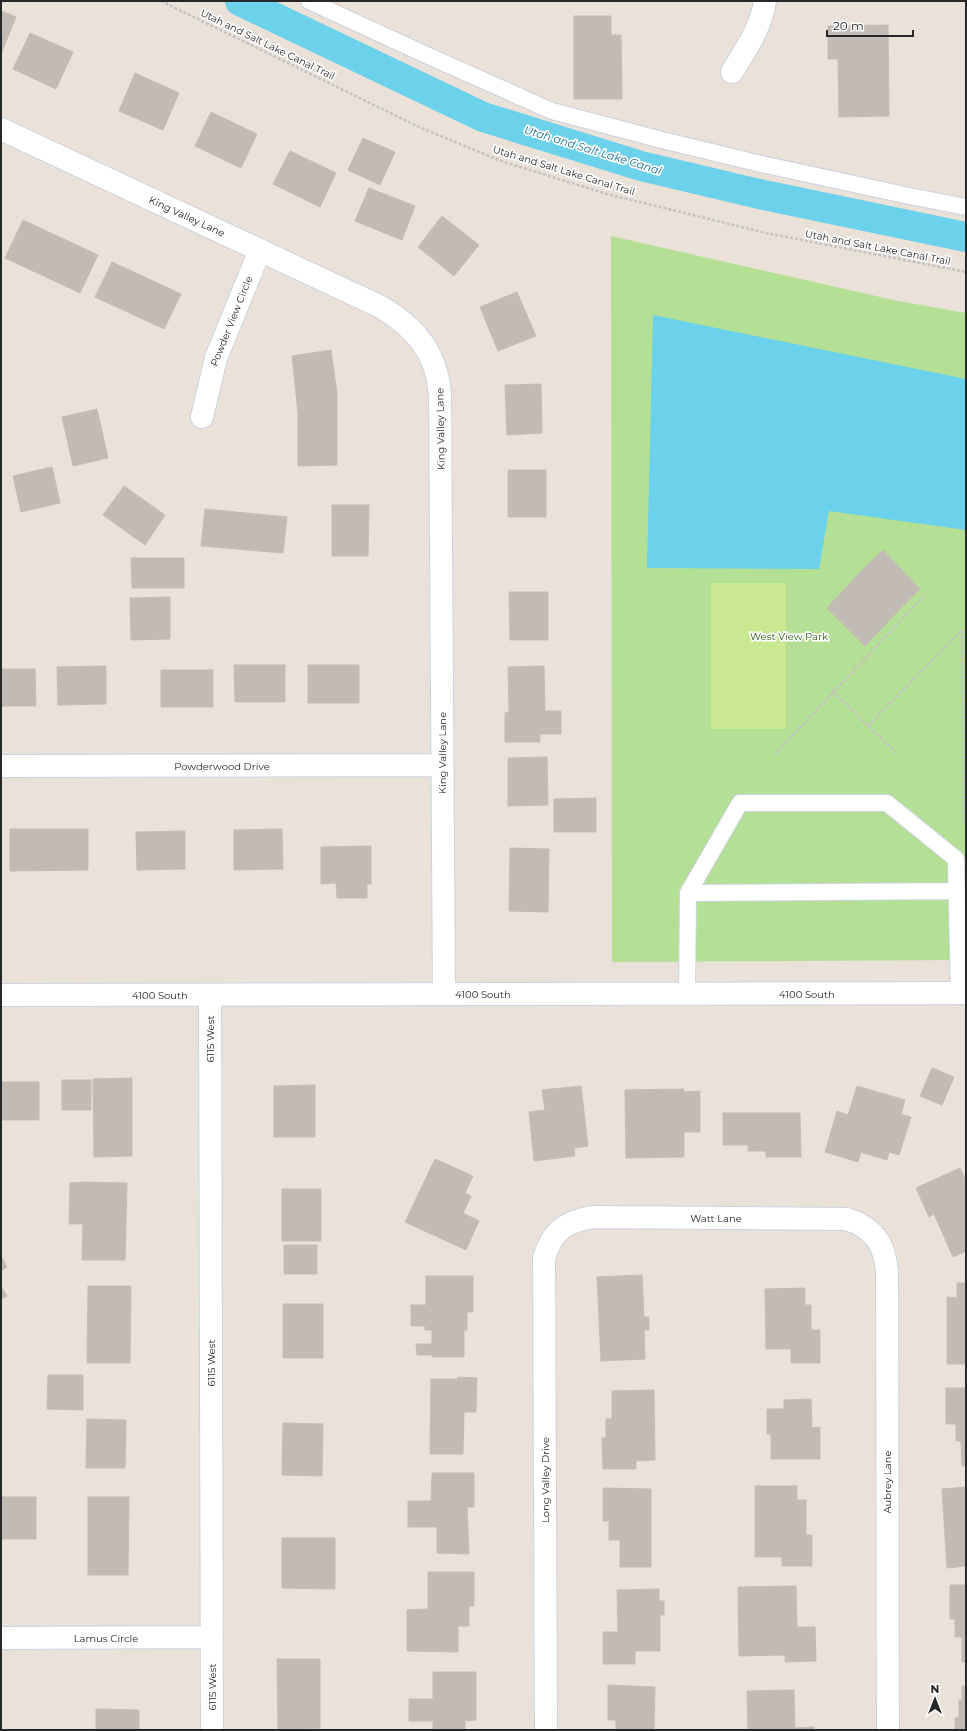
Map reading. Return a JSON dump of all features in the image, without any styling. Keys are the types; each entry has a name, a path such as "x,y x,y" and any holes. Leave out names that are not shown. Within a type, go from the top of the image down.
{"street":[{"path":"732,72 756,32 761,19 764,1"},
{"name":"King Valley Lane","path":"1,130 381,307 410,327 420,339 435,366 439,380 440,395 444,994"},
{"name":"Powder View Circle","path":"202,417 216,358 260,250"},
{"name":"Powderwood Drive","path":"1,766 442,765"},
{"name":"4100 South","path":"1,996 962,993"},
{"name":"6115 West","path":"210,995 212,1730"},
{"name":"Watt Lane","path":"556,1233 572,1223 592,1218 836,1218 857,1223 867,1228 875,1236"},
{"name":"Long Valley Drive","path":"546,1730 544,1268 550,1240 556,1233"},
{"name":"Aubrey Lane","path":"875,1236 884,1252 887,1272 888,1730"},
{"name":"Lamus Circle","path":"1,1638 212,1637"}],"lane":[{"path":"310,1 552,111 750,161 966,207"},
{"path":"687,994 688,893 740,803 887,803 956,859 962,993"},
{"path":"688,893 958,891"}],"path":[{"name":"Utah and Salt Lake Canal Trail","path":"161,1 419,127 501,161 607,194 758,231 966,272"},
{"path":"775,754 924,596"},
{"path":"868,726 962,630 964,823"},
{"path":"833,692 898,755"}],"green space":[{"name":"West View Park","path":"611,236 898,301 966,313 966,960 612,962"},
{"path":"711,583 786,583 786,729 711,729"}],"water":[{"path":"653,315 966,379 966,530 829,511 819,569 647,568"}],"building":[{"path":"1,11 16,17 1,54"},
{"path":"574,16 611,16 611,35 621,35 622,99 574,99"},
{"path":"888,25 889,116 839,117 838,59 828,59 828,26"},
{"path":"30,33 73,52 56,89 13,69"},
{"path":"135,73 179,93 163,130 119,111"},
{"path":"211,112 257,134 241,168 195,146"},
{"path":"363,138 395,152 380,185 348,170"},
{"path":"290,151 336,173 320,207 273,184"},
{"path":"369,188 415,206 402,240 355,221"},
{"path":"442,216 479,245 454,276 418,247"},
{"path":"23,220 98,255 80,293 5,258"},
{"path":"112,262 181,294 164,329 95,297"},
{"path":"517,292 536,336 498,351 480,307"},
{"path":"331,350 337,393 337,465 298,466 298,413 292,356"},
{"path":"541,384 542,433 507,435 505,385"},
{"path":"97,409 108,458 73,466 62,417"},
{"path":"52,467 60,503 21,512 13,476"},
{"path":"508,470 546,470 546,517 508,517"},
{"path":"124,486 165,515 145,545 103,515"},
{"path":"332,505 369,505 368,556 332,556"},
{"path":"205,509 287,517 283,553 201,546"},
{"path":"883,550 920,589 900,609 862,570"},
{"path":"131,558 184,558 184,588 132,588"},
{"path":"862,570 900,609 865,646 827,608"},
{"path":"509,592 548,592 548,640 510,640"},
{"path":"170,597 170,639 131,640 130,598"},
{"path":"234,665 285,665 285,702 235,702"},
{"path":"308,665 359,665 359,703 308,703"},
{"path":"106,666 106,704 58,705 57,667"},
{"path":"544,666 545,711 561,711 561,734 540,734 540,742 505,742 505,713 509,712 508,667"},
{"path":"1,669 35,669 36,706 1,706"},
{"path":"161,670 213,670 213,707 161,707"},
{"path":"547,757 548,805 508,806 508,758"},
{"path":"596,798 596,832 554,832 554,799"},
{"path":"10,829 88,829 88,870 10,871"},
{"path":"282,829 283,869 234,870 234,830"},
{"path":"185,831 185,869 137,870 136,832"},
{"path":"371,846 371,884 367,884 367,898 337,898 336,883 321,884 321,847"},
{"path":"510,848 549,849 548,912 509,911"},
{"path":"932,1068 954,1077 942,1105 920,1096"},
{"path":"132,1078 132,1156 94,1157 93,1079"},
{"path":"62,1080 91,1080 91,1110 62,1110"},
{"path":"1,1082 39,1082 39,1120 1,1120"},
{"path":"315,1085 315,1137 274,1137 274,1086"},
{"path":"581,1086 588,1146 574,1148 575,1156 534,1161 529,1112 545,1110 542,1090"},
{"path":"857,1086 905,1100 901,1114 911,1117 899,1155 889,1152 887,1160 861,1152 858,1162 825,1152 837,1111 848,1115"},
{"path":"684,1089 684,1092 700,1091 700,1132 684,1132 684,1157 626,1158 625,1090"},
{"path":"723,1113 800,1113 801,1157 766,1157 766,1151 748,1151 748,1145 723,1145"},
{"path":"435,1159 473,1176 465,1193 471,1196 463,1213 479,1221 466,1250 405,1222"},
{"path":"960,1168 966,1181 966,1251 953,1257 934,1214 929,1217 916,1188"},
{"path":"70,1183 127,1183 125,1260 82,1260 83,1224 69,1224"},
{"path":"282,1189 321,1189 321,1241 282,1241"},
{"path":"284,1245 317,1245 317,1274 284,1274"},
{"path":"1,1256 7,1267 1,1271"},
{"path":"642,1275 644,1317 649,1317 649,1330 644,1330 645,1359 601,1361 597,1277"},
{"path":"426,1276 473,1276 473,1312 467,1312 467,1330 464,1330 464,1357 432,1357 432,1355 417,1355 416,1344 432,1344 432,1330 425,1330 425,1326 411,1326 411,1305 426,1305"},
{"path":"957,1283 966,1283 966,1364 947,1364 947,1297 957,1298"},
{"path":"1,1286 7,1296 1,1299"},
{"path":"88,1286 131,1286 130,1363 87,1363"},
{"path":"805,1288 805,1305 811,1305 811,1330 820,1330 820,1363 791,1363 791,1349 766,1349 765,1289"},
{"path":"283,1304 323,1304 323,1358 283,1358"},
{"path":"48,1375 83,1375 83,1410 47,1409"},
{"path":"458,1377 477,1378 476,1412 464,1412 463,1454 430,1454 431,1379 458,1379"},
{"path":"946,1388 966,1388 966,1466 962,1466 961,1441 956,1441 956,1424 946,1424"},
{"path":"654,1390 655,1460 636,1461 636,1469 603,1469 602,1438 606,1438 606,1419 612,1419 612,1391"},
{"path":"811,1399 812,1428 820,1427 820,1459 771,1459 771,1434 767,1434 767,1409 784,1409 784,1400"},
{"path":"87,1419 126,1420 125,1468 86,1468"},
{"path":"283,1423 323,1424 322,1476 282,1475"},
{"path":"432,1473 474,1473 474,1507 467,1507 469,1554 437,1553 437,1527 408,1527 408,1501 431,1501"},
{"path":"755,1486 797,1486 797,1500 806,1500 806,1535 812,1535 812,1566 782,1566 782,1557 755,1557"},
{"path":"966,1487 966,1566 947,1568 942,1489"},
{"path":"603,1488 651,1489 651,1567 620,1567 620,1540 609,1540 609,1521 603,1521"},
{"path":"1,1497 36,1497 36,1539 1,1539"},
{"path":"88,1497 129,1497 128,1575 88,1575"},
{"path":"282,1538 335,1538 335,1589 282,1588"},
{"path":"428,1572 474,1572 474,1606 469,1606 469,1626 458,1626 458,1652 407,1651 407,1610 428,1609"},
{"path":"950,1585 966,1585 966,1662 962,1662 962,1637 955,1637 955,1619 950,1619"},
{"path":"796,1586 797,1627 815,1627 816,1661 785,1662 785,1655 739,1656 738,1587"},
{"path":"659,1589 659,1601 664,1601 664,1615 660,1615 660,1651 635,1651 635,1664 603,1664 603,1632 618,1632 617,1590"},
{"path":"277,1659 320,1659 320,1728 278,1729"},
{"path":"433,1672 476,1672 476,1720 465,1721 465,1730 433,1730 433,1721 409,1721 409,1699 433,1699"},
{"path":"608,1685 655,1687 654,1730 616,1730 616,1720 608,1720"},
{"path":"962,1686 966,1686 966,1730 955,1730 955,1718 959,1718 959,1700 962,1700"},
{"path":"794,1690 795,1728 814,1727 814,1730 748,1730 747,1691"},
{"path":"96,1709 139,1710 139,1730 96,1730"}],"waterway":[{"name":"Utah and Salt Lake Canal","path":"240,1 483,117 641,166 759,194 966,237"}]}
